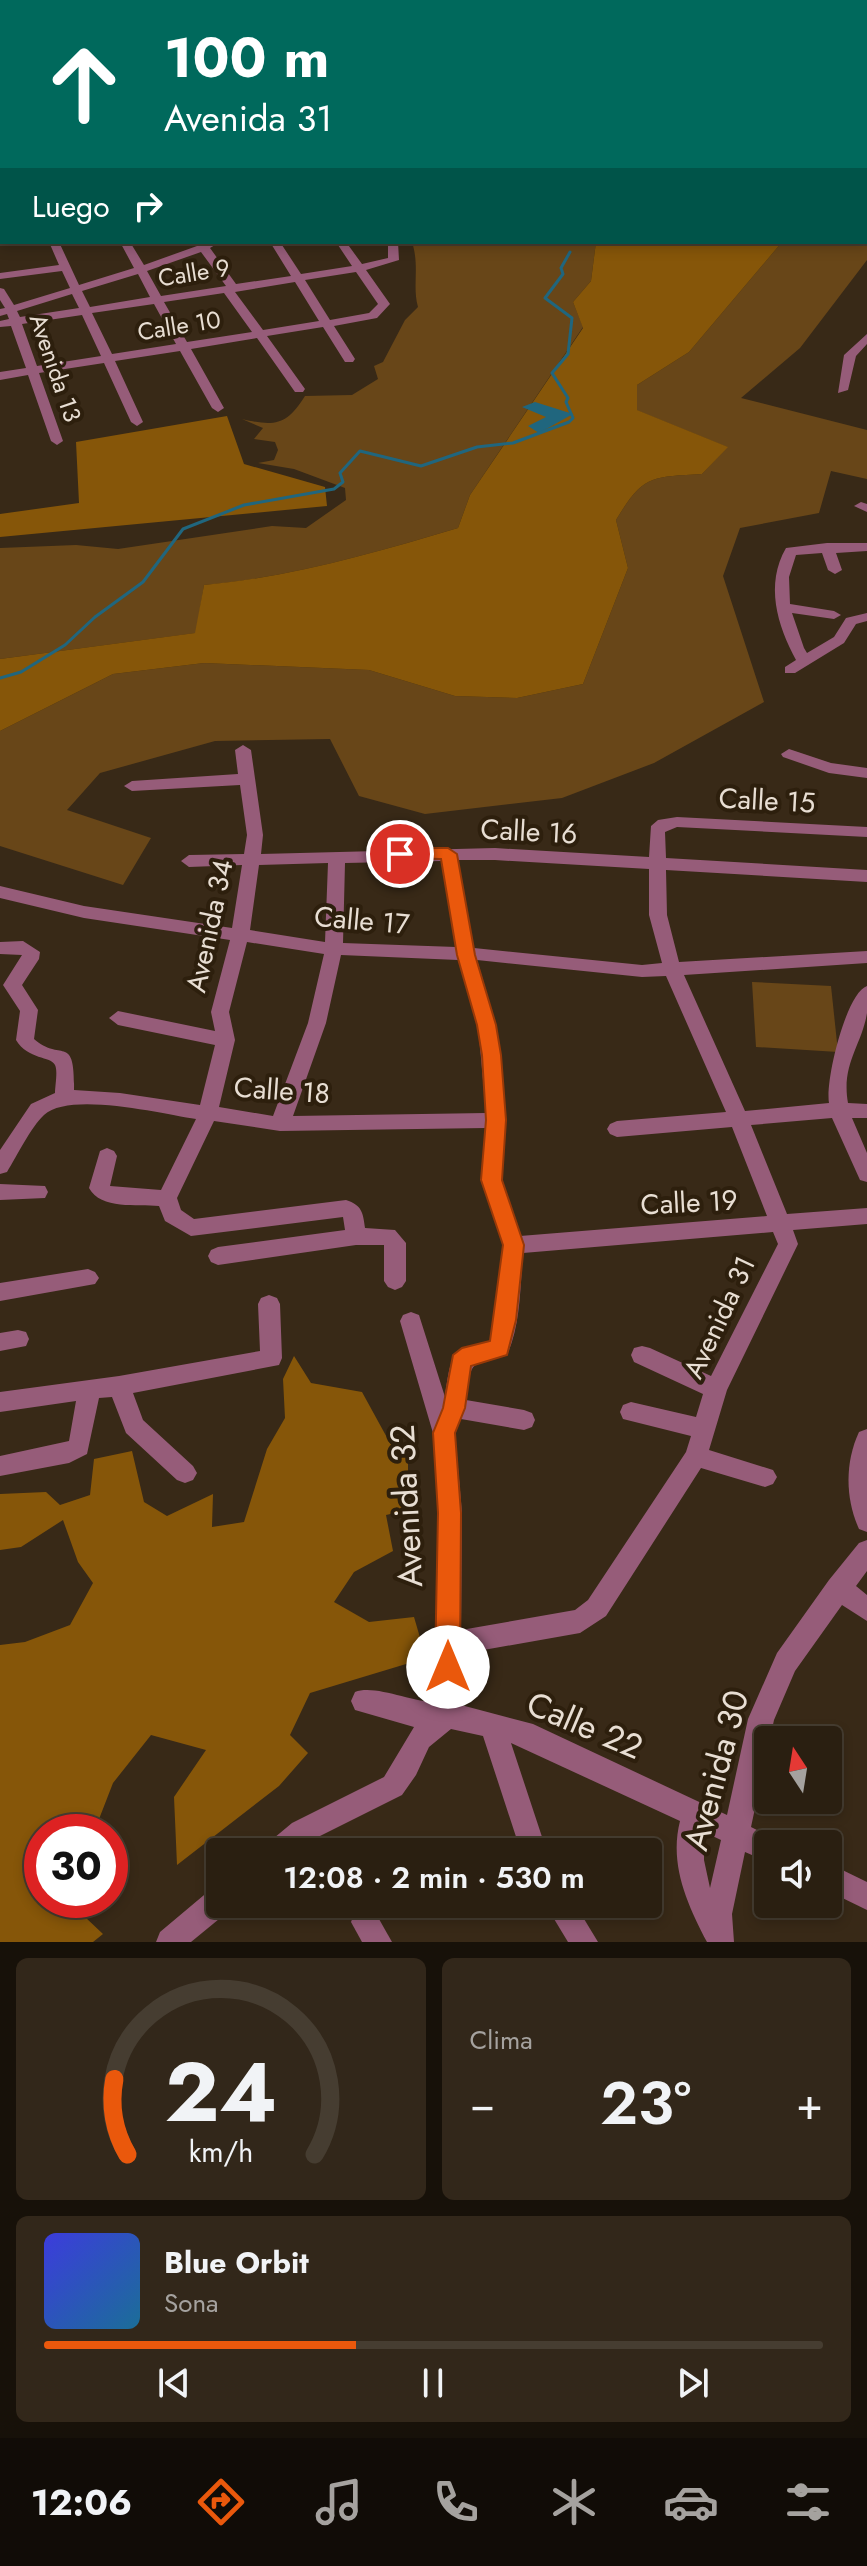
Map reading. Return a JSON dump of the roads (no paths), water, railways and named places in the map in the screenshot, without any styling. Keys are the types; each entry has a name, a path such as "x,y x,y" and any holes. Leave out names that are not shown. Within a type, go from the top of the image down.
{"street":[{"path":"55,244 137,422"},
{"path":"126,244 218,408"},
{"path":"9,315 75,288 141,270 207,244 231,289 299,389"},
{"path":"276,244 349,359"},
{"path":"343,244 361,268"},
{"name":"Calle 9","path":"0,324 9,315 87,312 361,268 394,260 393,244"},
{"path":"0,276 65,267"},
{"name":"Calle 10","path":"0,376 364,318 376,314 384,304 361,268"},
{"name":"Avenida 13","path":"0,291 57,441"},
{"path":"842,390 850,355 867,337"},
{"path":"827,547 835,570"},
{"path":"803,660 789,637 783,607 785,561 791,551 867,547"},
{"path":"783,607 834,615"},
{"path":"790,670 839,640 851,621 863,617"},
{"name":"Avenida 34","path":"167,1198 208,1113 226,1040 220,1012 240,936 255,835 243,750"},
{"path":"789,754 829,768 867,773"},
{"path":"132,786 247,779"},
{"name":"Calle 15","path":"664,824 867,832"},
{"name":"Avenida 31","path":"448,1644 580,1621 597,1608 696,1456 716,1389 788,1244 738,1117 672,969 658,915 655,863 657,830 664,824"},
{"path":"444,1433 454,1408 461,1362 470,1354 499,1348 506,1320 513,1245 492,1180 496,1120 487,1025 466,955 448,854"},
{"name":"Calle 16","path":"189,861 448,854 867,876"},
{"path":"280,1124 317,1023 334,949 337,858"},
{"name":"Calle 17","path":"0,892 84,912 334,949 501,955 642,971 867,957"},
{"path":"0,948 23,947 31,952 12,985 29,1010 25,1040 31,1048 59,1056 65,1064 64,1097 38,1109 1,1163"},
{"path":"867,993 844,1050 839,1110 867,1174"},
{"path":"118,1018 226,1040"},
{"name":"Calle 18","path":"64,1097 120,1100 280,1124 496,1120"},
{"path":"617,1129 738,1117 867,1111"},
{"path":"107,1156 99,1188 105,1194 167,1198 172,1215 191,1228 346,1208 353,1213 356,1237"},
{"path":"0,1192 38,1192"},
{"name":"Calle 19","path":"513,1245 667,1230 782,1226 867,1216"},
{"path":"218,1256 356,1237 388,1236 396,1243 395,1281"},
{"path":"0,1292 88,1278"},
{"path":"0,1402 119,1386 271,1358 269,1304"},
{"name":"Avenida 32","path":"411,1321 444,1433 450,1513 448,1644"},
{"path":"642,1355 716,1389"},
{"path":"119,1386 134,1426 185,1473"},
{"path":"0,1466 69,1453 79,1447 89,1390"},
{"path":"454,1408 524,1420"},
{"path":"631,1412 704,1429"},
{"path":"867,1439 858,1476 867,1521"},
{"path":"696,1456 765,1477"},
{"name":"Avenida 30","path":"722,1940 718,1914 761,1719 786,1662 867,1551"},
{"path":"838,1588 867,1609"},
{"path":"314,1838 393,1786 420,1738 448,1715 448,1644"},
{"name":"Calle 22","path":"364,1701 417,1715 448,1715 524,1733 754,1842"},
{"path":"493,1726 529,1838"},
{"path":"695,1814 687,1852 700,1900 722,1940"},
{"path":"842,1884 867,1896"},
{"path":"170,1942 206,1912"},
{"path":"568,1918 584,1942"}],"water":[{"path":"535,402 573,414 539,433 528,426 546,417 522,407"}],"waterway":[{"path":"0,678 21,672 65,645 95,617 143,582 183,529 244,505 334,489 343,482 340,473 360,451 421,466 477,447 513,443 569,422 573,418 566,402 568,398 552,373 568,354 572,318 545,298 563,274 561,268 570,252"}]}
